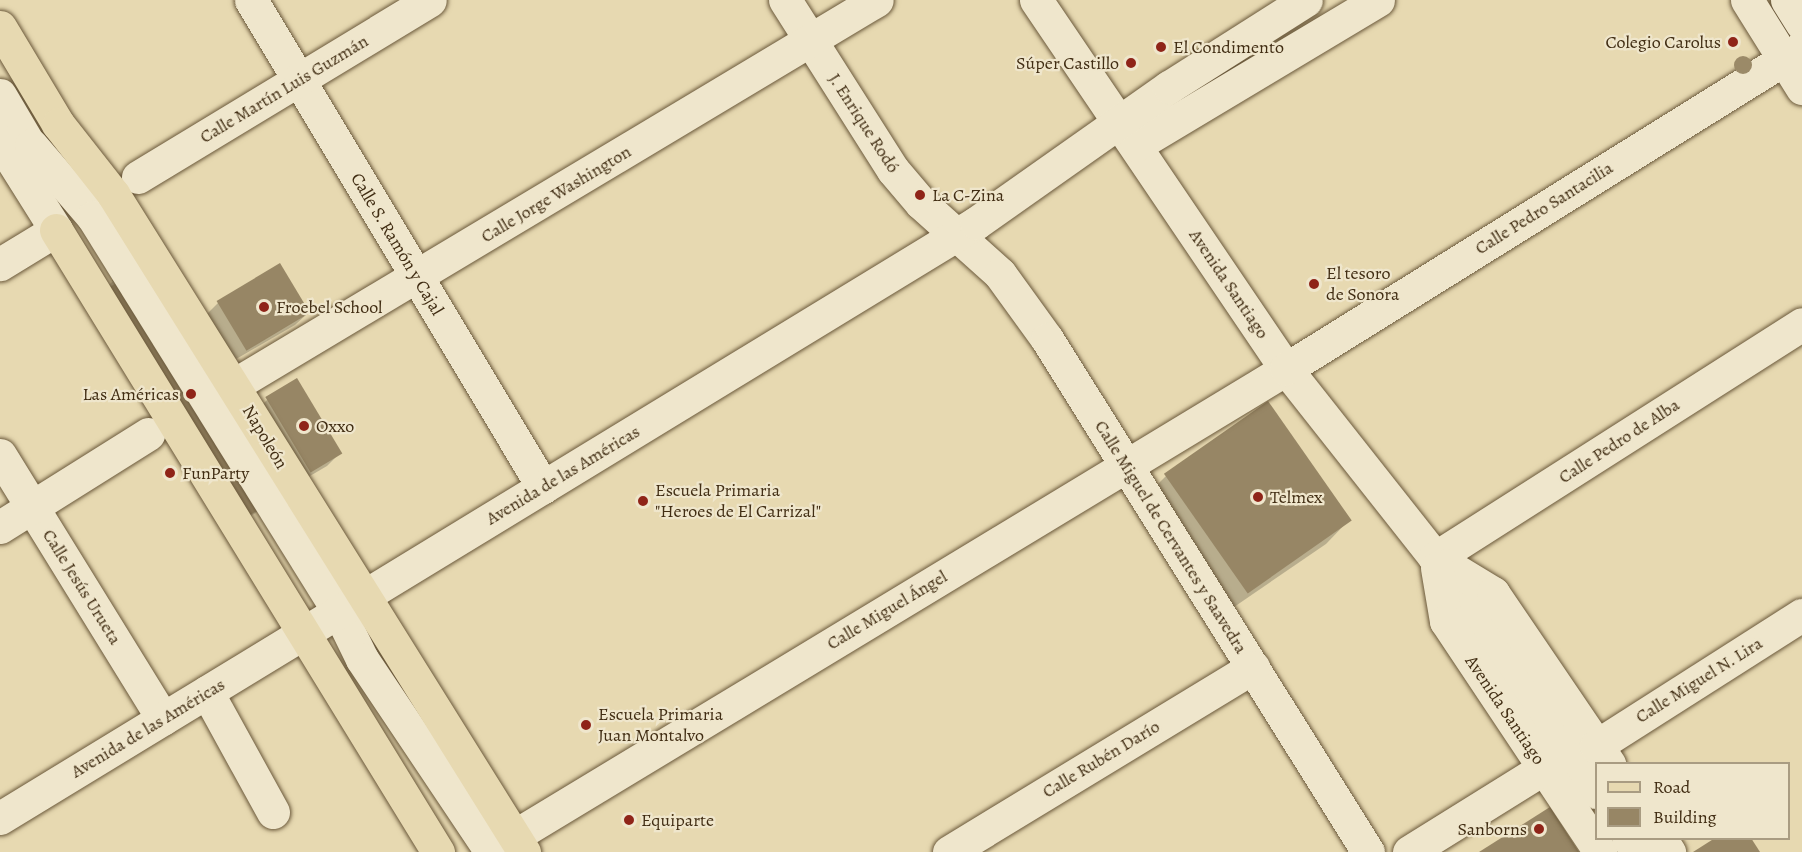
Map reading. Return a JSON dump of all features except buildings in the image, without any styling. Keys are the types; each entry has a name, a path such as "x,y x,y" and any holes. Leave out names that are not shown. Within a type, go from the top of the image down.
{"main road":[{"name":"Napoleón","path":"0,27 58,124 112,194 234,385 331,616 438,852"},
{"name":"Napoleón","path":"56,230 331,616 502,849"}],"street":[{"name":"Calle S. Ramón y Cajal","path":"251,0 543,487"},
{"name":"Calle Martín Luis Guzmán","path":"138,177 430,0"},
{"name":"J. Enrique Rodó","path":"785,0 893,170 921,203 958,233"},
{"name":"Calle Jorge Washington","path":"234,385 417,278 877,0"},
{"name":"Avenida Santiago","path":"1036,0 1286,369 1435,558 1595,791"},
{"path":"1128,133 1306,0"},
{"path":"1128,133 1378,0"},
{"path":"1747,0 1793,53 1802,88"},
{"path":"1787,0 1802,24"},
{"name":"Calle Pedro Santacilia","path":"1286,369 1793,53"},
{"path":"0,95 16,143 93,217 331,616 502,849"},
{"name":"Avenida de las Américas","path":"0,819 958,233 1128,133"},
{"name":"Napoleón","path":"16,143 56,230"},
{"path":"0,264 56,230"},
{"name":"Calle Miguel de Cervantes y Saavedra","path":"958,233 1000,274 1127,465 1368,852"},
{"name":"Calle Pedro de Alba","path":"1435,558 1802,324"},
{"name":"Calle Miguel Ángel","path":"502,849 1286,369"},
{"path":"0,527 148,434"},
{"name":"Calle Jesús Urueta","path":"0,455 164,719"},
{"name":"Avenida Santiago","path":"1435,558 1493,593 1602,755"},
{"name":"Avenida Santiago","path":"1435,558 1446,621 1600,852"},
{"name":"Calle Miguel N. Lira","path":"1602,755 1802,615"},
{"name":"Calle Rubén Darío","path":"949,852 1252,667"},
{"path":"207,692 273,812"},
{"path":"1409,852 1544,768"}],"place":[{"name":"Colegio Carolus","path":"1733,42"},
{"name":"El Condimento","path":"1161,47"},
{"name":"Súper Castillo","path":"1131,63"},
{"name":"La C-Zina","path":"920,195"},
{"name":"El tesoro de Sonora","path":"1314,284"},
{"name":"Froebel School","path":"264,307"},
{"name":"Las Américas","path":"191,394"},
{"name":"Oxxo","path":"304,426"},
{"name":"FunParty","path":"170,473"},
{"name":"Telmex","path":"1258,497"},
{"name":"Escuela Primaria \"Heroes de El Carrizal\"","path":"643,501"},
{"name":"Escuela Primaria Juan Montalvo","path":"586,725"},
{"name":"Equiparte","path":"629,820"},
{"name":"Sanborns","path":"1539,829"}]}
